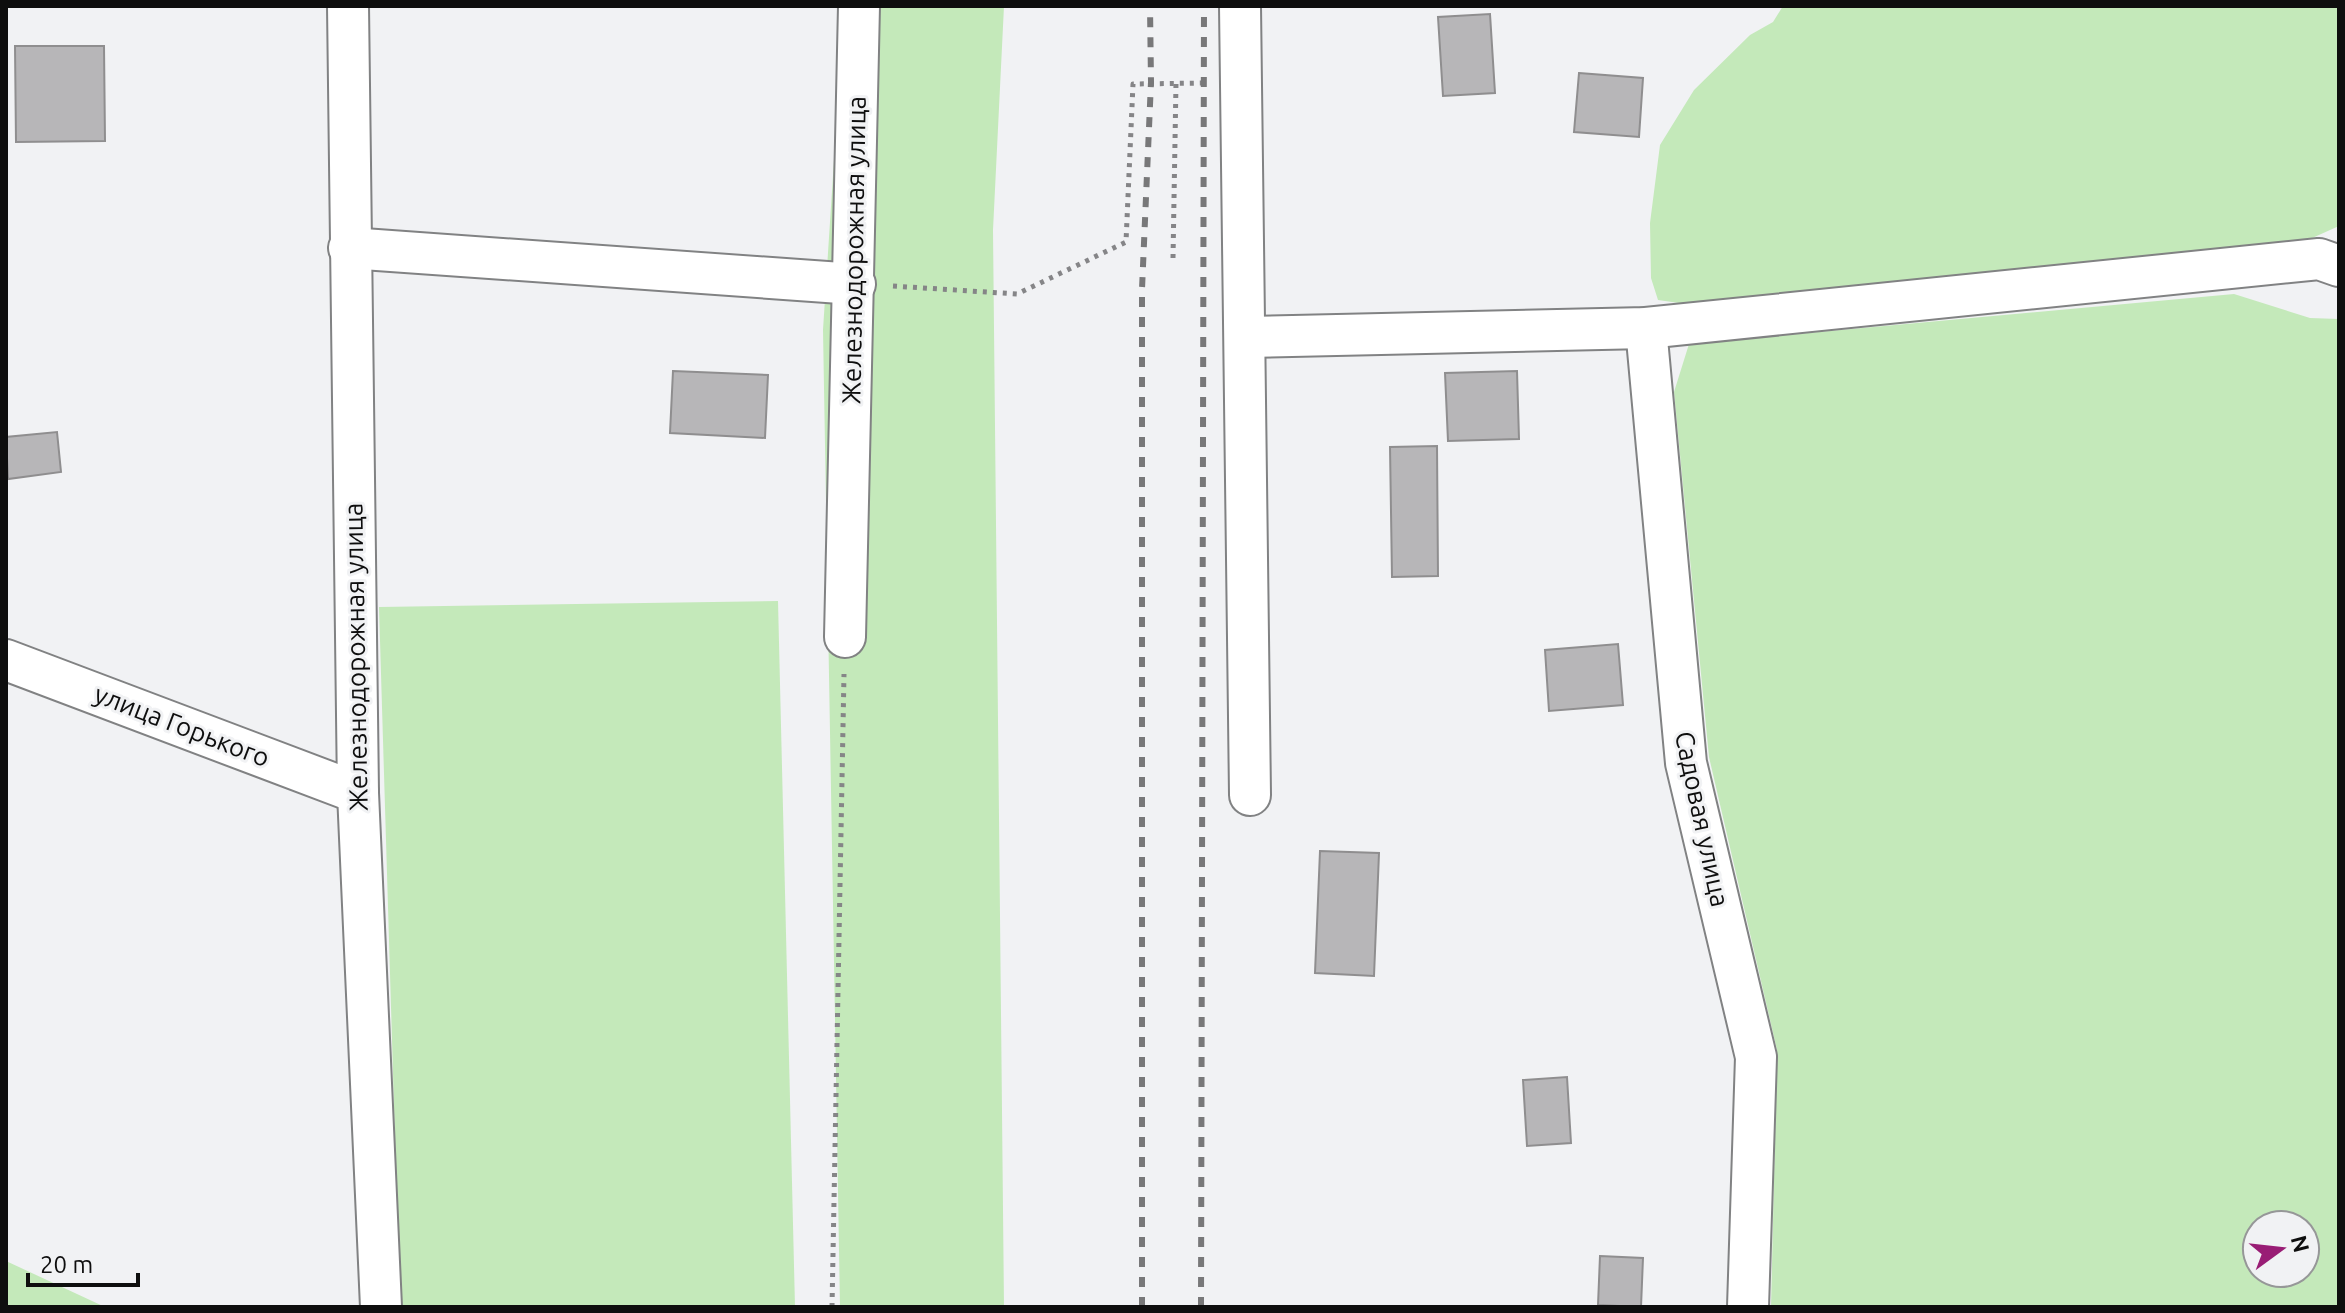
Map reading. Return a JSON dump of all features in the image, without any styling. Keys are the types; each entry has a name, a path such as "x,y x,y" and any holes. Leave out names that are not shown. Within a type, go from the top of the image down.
{"street":[{"name":"Железнодорожная улица","path":"348,6 358,793 381,1307"},
{"name":"Железнодорожная улица","path":"845,637 859,6"},
{"path":"1240,6 1250,795"},
{"path":"349,248 855,284"},
{"path":"1245,337 1646,328 2319,259 2339,266"},
{"name":"Садовая улица","path":"1646,328 1686,763 1756,1057 1748,1307"},
{"name":"улица Горького","path":"6,660 358,793"}],"path":[{"path":"1173,258 1176,83"},
{"path":"855,284 1017,294 1126,242 1133,84 1213,84"},
{"path":"832,1307 845,637"}],"green space":[{"path":"844,6 1004,6 993,230 1004,1307 840,1307 823,330"},
{"path":"1783,6 2339,6 2339,226 2301,243 2175,258 1686,304 1658,300 1651,278 1650,223 1660,145 1694,90 1750,35 1773,22"},
{"path":"2234,294 2310,318 2339,319 2339,1307 1771,1307 1777,1050 1709,757 1674,392 1689,344"},
{"path":"778,601 795,1307 400,1307 379,607"},
{"path":"6,1261 105,1307 6,1307"}],"building":[{"path":"1490,14 1495,93 1443,96 1438,17"},
{"path":"15,46 104,46 105,141 16,142"},
{"path":"1579,73 1643,78 1639,137 1574,132"},
{"path":"673,371 768,375 765,438 670,433"},
{"path":"1517,371 1519,439 1448,441 1445,373"},
{"path":"57,432 61,472 8,479 6,437"},
{"path":"1437,446 1438,576 1392,577 1390,447"},
{"path":"1618,644 1623,705 1549,711 1545,650"},
{"path":"1320,851 1379,853 1374,976 1315,973"},
{"path":"1567,1077 1571,1143 1527,1146 1523,1080"},
{"path":"1600,1256 1643,1258 1641,1307 1598,1305"}],"railway":[{"path":"1142,1307 1142,289 1151,82 1150,6"},
{"path":"1201,1307 1204,6"}]}
